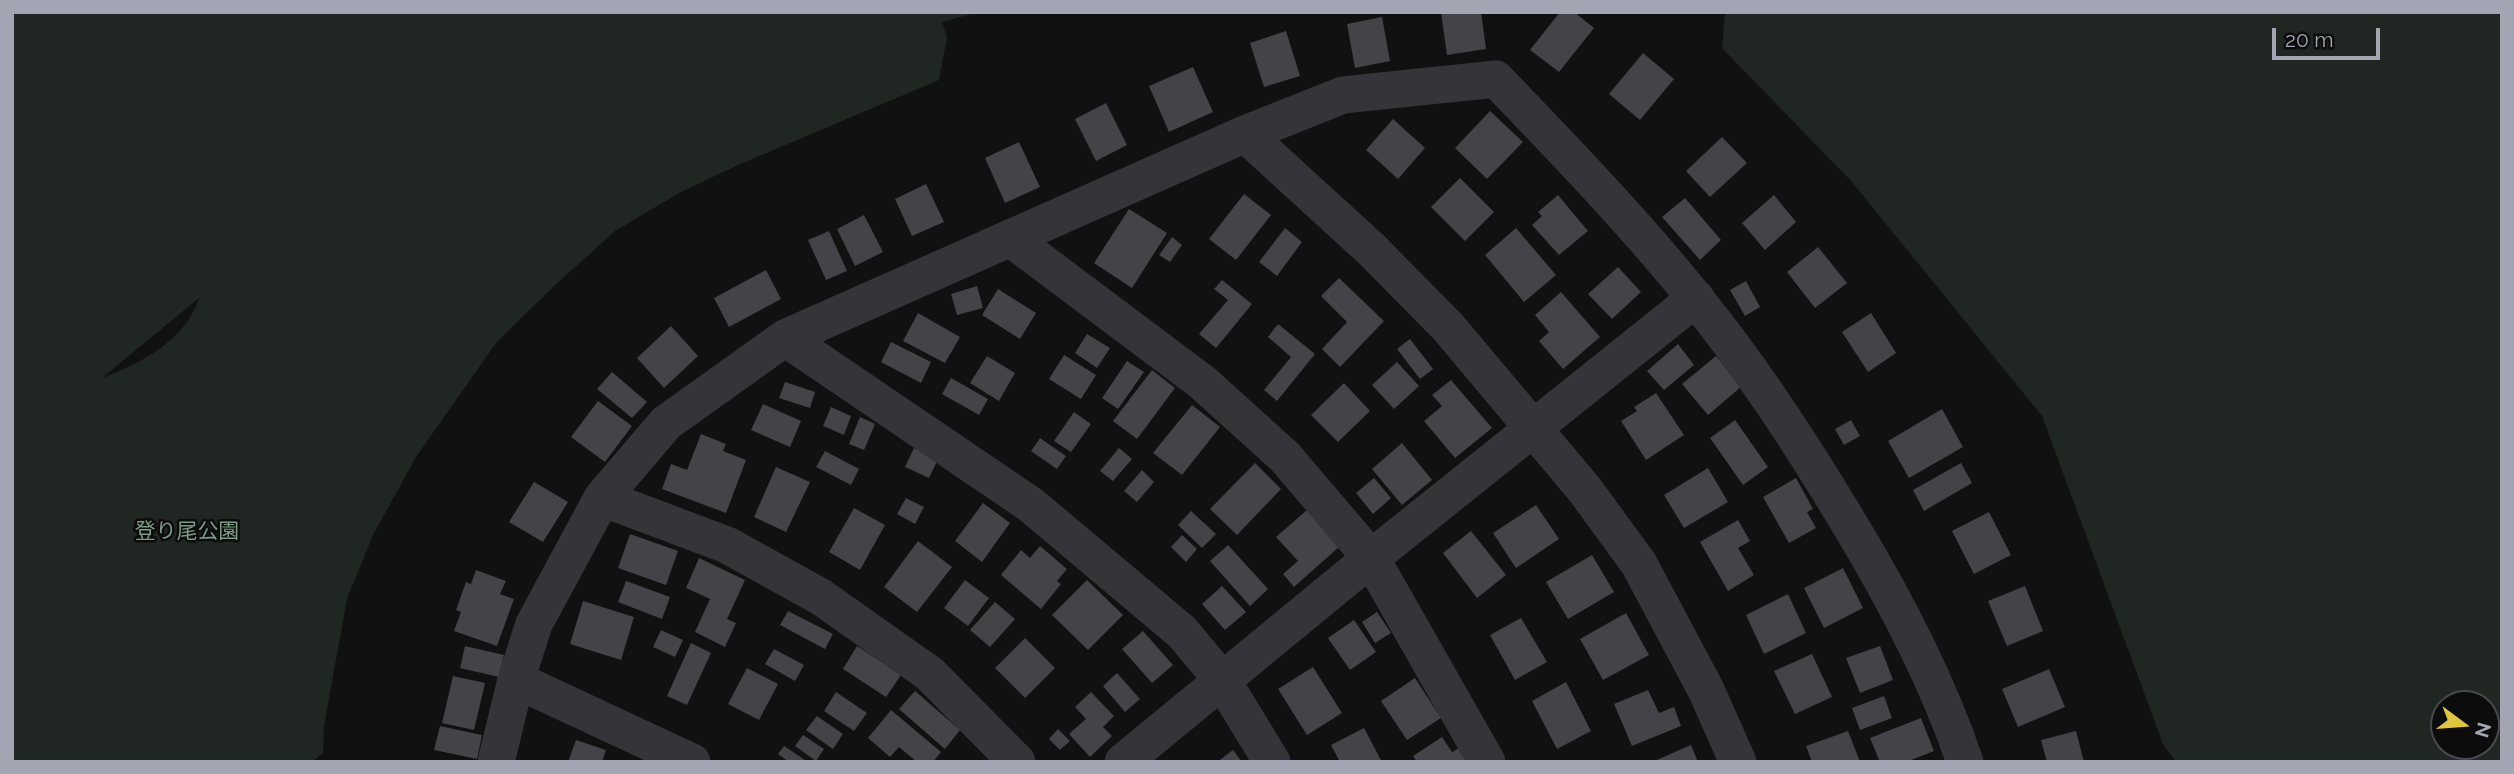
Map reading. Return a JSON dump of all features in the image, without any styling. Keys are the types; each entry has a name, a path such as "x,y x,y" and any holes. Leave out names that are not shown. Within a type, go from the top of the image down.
{"street":[{"path":"496,762 516,680 534,624 602,498 666,423 785,338 1245,134 1343,95 1496,79 1608,197 1696,298 1792,428 1889,588 1950,718 1965,762"},
{"path":"1245,134 1371,249 1448,327 1585,490 1639,564 1706,690 1738,762"},
{"path":"1010,238 1202,382 1286,457 1371,558 1487,762"},
{"path":"1123,762 1371,558 1696,298"},
{"path":"785,338 1031,505 1182,632 1222,680 1272,762"},
{"path":"602,498 727,545 821,597 930,674 1017,762"},
{"path":"516,680 692,762"}],"green space":[{"name":"登り尾公園","path":"12,12 979,12 942,22 947,37 939,80 738,165 681,192 615,231 496,343 416,457 373,535 347,599 324,726 323,753 312,762 12,762","holes":["199,298 193,313 173,338 160,348 131,366 102,378"]},
{"path":"1725,12 2502,12 2502,762 2176,762 2163,744 2042,416 1852,182 1722,48"}],"building":[{"path":"1441,12 1481,12 1486,49 1447,55"},
{"path":"1560,12 1574,12 1594,28 1559,72 1530,50"},
{"path":"1382,17 1390,61 1355,68 1347,24"},
{"path":"1286,31 1300,76 1264,87 1250,43"},
{"path":"1643,53 1674,79 1640,120 1609,94"},
{"path":"1193,67 1213,112 1169,132 1149,86"},
{"path":"1106,103 1127,145 1096,161 1075,119"},
{"path":"1490,111 1523,142 1487,179 1455,148"},
{"path":"1393,119 1425,148 1398,179 1366,150"},
{"path":"1722,137 1747,163 1710,197 1686,171"},
{"path":"1019,142 1040,187 1005,203 985,158"},
{"path":"1460,178 1494,212 1465,241 1431,207"},
{"path":"926,184 944,222 912,236 895,199"},
{"path":"1244,194 1271,215 1236,260 1209,239"},
{"path":"1558,195 1588,231 1559,255 1532,225 1542,216 1538,212"},
{"path":"1774,195 1796,222 1765,250 1742,223"},
{"path":"1685,198 1721,240 1700,260 1662,217"},
{"path":"1129,209 1167,233 1132,288 1094,263"},
{"path":"864,215 883,252 855,266 837,229"},
{"path":"1285,228 1302,242 1277,276 1259,262"},
{"path":"1516,228 1556,275 1524,302 1485,255"},
{"path":"829,231 847,271 826,280 808,240"},
{"path":"1172,237 1182,245 1170,262 1159,255"},
{"path":"1818,247 1847,283 1815,308 1787,272"},
{"path":"1618,267 1641,292 1612,319 1588,294"},
{"path":"766,270 781,299 729,327 714,298"},
{"path":"1339,278 1384,321 1340,367 1322,349 1347,322 1321,296"},
{"path":"1222,280 1252,304 1216,348 1199,334 1228,300 1214,289"},
{"path":"1746,281 1760,307 1745,316 1730,290"},
{"path":"977,286 983,308 957,315 951,294"},
{"path":"998,289 1036,313 1020,339 982,315"},
{"path":"1561,292 1600,337 1563,369 1539,341 1549,332 1535,315"},
{"path":"918,313 960,337 945,363 903,341"},
{"path":"1871,313 1896,353 1868,372 1842,332"},
{"path":"1278,324 1315,354 1277,401 1264,390 1291,357 1268,337"},
{"path":"671,326 698,356 664,388 637,358"},
{"path":"1087,334 1110,348 1097,368 1075,353"},
{"path":"1410,339 1433,369 1420,379 1397,349"},
{"path":"891,342 931,362 921,383 881,362"},
{"path":"1678,344 1694,365 1664,390 1647,371"},
{"path":"1064,355 1096,375 1081,399 1049,379"},
{"path":"987,356 1015,373 999,401 970,383"},
{"path":"1716,356 1741,387 1708,415 1682,384"},
{"path":"1127,361 1144,372 1118,409 1102,398"},
{"path":"1397,362 1419,386 1394,409 1372,385"},
{"path":"1152,370 1175,388 1137,439 1113,421"},
{"path":"612,372 647,402 632,418 597,389"},
{"path":"951,378 988,399 979,415 942,394"},
{"path":"1451,380 1492,428 1455,458 1424,421 1442,406 1432,395"},
{"path":"785,382 815,392 810,408 779,398"},
{"path":"1344,383 1370,411 1338,442 1311,415"},
{"path":"1656,393 1684,435 1646,460 1621,421 1637,411 1634,407"},
{"path":"598,401 632,426 605,462 571,437"},
{"path":"763,404 801,421 790,447 751,430"},
{"path":"1192,405 1220,427 1182,475 1153,453"},
{"path":"831,407 851,416 844,435 823,426"},
{"path":"1942,409 1963,447 1909,478 1888,441"},
{"path":"1074,412 1091,424 1071,452 1054,441"},
{"path":"860,417 875,424 864,450 849,444"},
{"path":"1735,420 1768,467 1743,485 1710,438"},
{"path":"1851,420 1860,436 1844,445 1835,429"},
{"path":"701,434 726,444 723,451 746,460 726,513 662,489 671,464 687,470"},
{"path":"1040,438 1066,456 1057,469 1031,451"},
{"path":"1402,443 1432,480 1402,505 1372,469"},
{"path":"914,448 938,459 929,478 905,467"},
{"path":"1119,448 1132,459 1113,481 1100,471"},
{"path":"825,451 859,469 851,485 816,467"},
{"path":"1255,463 1281,489 1237,535 1210,509"},
{"path":"1961,463 1972,483 1924,511 1913,490"},
{"path":"776,467 810,482 786,532 754,517"},
{"path":"1708,468 1728,502 1684,528 1664,495"},
{"path":"1142,470 1154,482 1137,502 1124,491"},
{"path":"1374,478 1391,498 1373,514 1356,493"},
{"path":"1796,478 1813,509 1807,512 1816,528 1789,543 1763,497"},
{"path":"534,482 568,502 543,542 509,522"},
{"path":"906,498 924,507 915,524 897,514"},
{"path":"983,503 1010,523 982,562 955,541"},
{"path":"1536,505 1559,539 1516,568 1493,533"},
{"path":"854,508 885,525 860,570 829,552"},
{"path":"1307,510 1339,547 1294,587 1283,574 1298,561 1276,537"},
{"path":"1191,511 1216,534 1202,548 1178,525"},
{"path":"1989,512 2011,555 1974,574 1952,531"},
{"path":"1738,520 1750,541 1738,548 1754,575 1728,591 1700,542"},
{"path":"1471,531 1506,575 1477,598 1443,553"},
{"path":"630,534 678,551 666,585 618,568"},
{"path":"1182,535 1197,549 1186,562 1171,547"},
{"path":"918,541 952,567 917,612 884,587"},
{"path":"1228,545 1268,589 1250,606 1210,561"},
{"path":"1040,546 1067,569 1057,581 1061,584 1041,609 1001,575 1021,550 1030,558"},
{"path":"1592,555 1614,592 1568,619 1546,582"},
{"path":"699,558 745,580 727,619 736,623 725,647 695,632 710,599 686,588"},
{"path":"1843,568 1863,608 1824,628 1804,588"},
{"path":"476,570 506,581 500,594 514,599 497,646 454,631 461,612 456,610 466,582 471,584"},
{"path":"965,580 989,598 968,626 944,608"},
{"path":"1087,580 1123,615 1088,650 1052,615"},
{"path":"626,581 670,597 662,619 618,602"},
{"path":"1222,586 1246,612 1225,630 1202,604"},
{"path":"2025,586 2043,631 2007,646 1988,601"},
{"path":"1788,594 1806,633 1764,654 1746,615"},
{"path":"583,601 634,617 621,660 570,644"},
{"path":"995,602 1015,619 990,647 970,630"},
{"path":"788,611 833,634 825,649 780,625"},
{"path":"1377,612 1391,633 1375,643 1362,622"},
{"path":"1626,613 1649,655 1603,680 1580,639"},
{"path":"1521,618 1547,662 1515,680 1490,635"},
{"path":"1354,620 1376,652 1350,670 1328,638"},
{"path":"661,630 683,640 675,657 653,647"},
{"path":"1143,631 1173,665 1152,683 1122,649"},
{"path":"1025,638 1055,668 1025,698 995,668"},
{"path":"691,643 711,653 687,705 667,696"},
{"path":"465,646 504,655 499,677 460,668"},
{"path":"857,646 901,675 886,697 843,669"},
{"path":"1880,646 1893,680 1860,693 1846,658"},
{"path":"774,649 804,665 795,681 765,664"},
{"path":"1812,654 1832,697 1795,714 1774,671"},
{"path":"1313,667 1342,713 1307,735 1278,689"},
{"path":"747,668 778,684 759,720 728,704"},
{"path":"2049,669 2065,707 2018,727 2002,689"},
{"path":"1117,673 1140,699 1125,712 1103,686"},
{"path":"453,676 485,683 474,730 442,723"},
{"path":"1415,678 1441,718 1407,740 1381,701"},
{"path":"1566,682 1591,731 1557,749 1532,701"},
{"path":"1648,690 1659,713 1674,707 1681,726 1632,746 1614,704"},
{"path":"915,691 960,730 945,749 899,709"},
{"path":"836,692 867,713 854,731 824,711"},
{"path":"1091,692 1114,716 1103,727 1112,736 1090,757 1069,734 1086,719 1075,707"},
{"path":"1884,696 1892,718 1860,730 1852,708"},
{"path":"891,710 941,752 933,762 917,762 899,747 890,757 868,738"},
{"path":"817,716 843,734 833,749 806,730"},
{"path":"1921,718 1934,751 1906,762 1880,762 1870,738"},
{"path":"440,726 482,735 477,759 434,750"},
{"path":"1364,728 1382,762 1340,762 1331,745"},
{"path":"1058,729 1070,741 1060,750 1049,739"},
{"path":"1848,731 1860,762 1812,762 1806,746"},
{"path":"2076,731 2084,762 2047,762 2041,740"},
{"path":"803,735 824,749 816,761 795,746"},
{"path":"1442,737 1452,752 1461,747 1469,762 1417,762 1413,756"},
{"path":"576,740 606,750 602,762 568,762"},
{"path":"1691,745 1698,762 1652,762"},
{"path":"784,746 808,762 789,762 778,754"},
{"path":"1233,750 1242,762 1217,762"}]}
